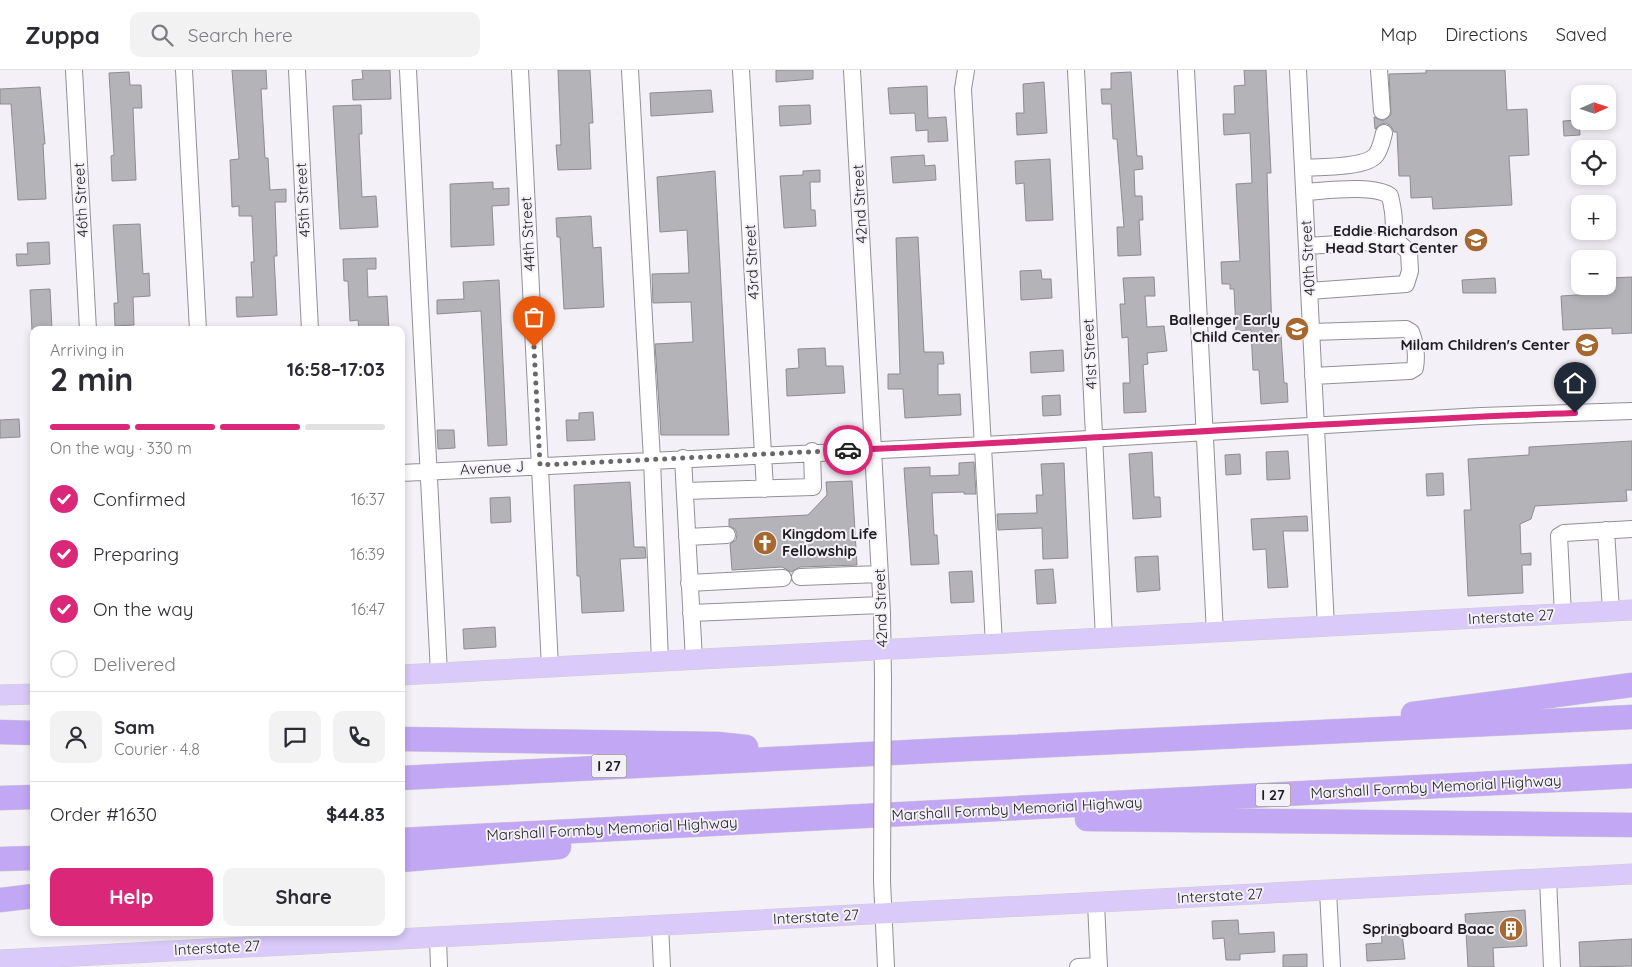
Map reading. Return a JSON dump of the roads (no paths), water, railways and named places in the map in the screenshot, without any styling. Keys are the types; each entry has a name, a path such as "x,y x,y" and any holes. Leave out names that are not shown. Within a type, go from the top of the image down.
{"highway":[{"path":"1202,739 1455,709 1632,685"},
{"name":"I 27","path":"405,778 817,755 1202,739 1632,717"},
{"path":"0,732 30,733"},
{"path":"405,739 717,744 817,755"},
{"name":"Marshall Formby Memorial Highway","path":"405,840 1632,776"},
{"path":"0,798 30,797"},
{"path":"913,814 1092,819 1632,825"},
{"path":"405,860 642,840 816,819"},
{"path":"0,859 30,858"},
{"path":"0,900 30,896"}],"main road":[{"name":"Interstate 27","path":"405,675 1632,610"},
{"path":"0,695 30,694"},
{"name":"Interstate 27","path":"0,960 1632,874"}],"street":[{"name":"46th Street","path":"74,70 88,326"},
{"path":"184,70 198,326"},
{"name":"45th Street","path":"297,70 310,326"},
{"path":"408,70 439,673"},
{"name":"44th Street","path":"520,70 550,667"},
{"path":"630,70 652,460 660,662"},
{"name":"43rd Street","path":"742,70 765,489"},
{"name":"42nd Street","path":"852,70 882,605 882,881 886,967"},
{"path":"966,70 963,89 985,444 994,644"},
{"name":"41st Street","path":"1076,70 1104,638"},
{"path":"1186,70 1215,633"},
{"name":"40th Street","path":"1298,70 1326,626"},
{"path":"1379,70 1382,111"},
{"path":"1303,168 1364,162 1375,156 1382,144 1384,133"},
{"path":"1304,192 1357,190 1385,192 1390,196 1393,211 1392,237"},
{"path":"1307,246 1385,241 1392,237"},
{"path":"1309,291 1406,284 1410,271 1409,252 1392,237"},
{"path":"1311,332 1406,329 1411,332 1415,342 1416,361 1415,368 1410,371 1313,376"},
{"name":"Avenue J","path":"405,472 985,444 1316,424 1632,411"},
{"path":"685,491 813,487 812,451"},
{"path":"683,458 694,660"},
{"path":"1563,614 1559,536 1564,533 1632,529"},
{"path":"1606,530 1611,611"},
{"path":"687,537 727,535"},
{"path":"800,577 880,574"},
{"path":"689,583 783,578"},
{"path":"691,613 882,605"},
{"path":"1548,879 1552,967"},
{"path":"1328,891 1332,967"},
{"path":"1078,967 1099,966 1096,903"},
{"path":"660,926 662,967"},
{"path":"438,937 439,967"}],"place":[{"name":"Eddie Richardson Head Start Center","path":"1476,240"},
{"name":"Ballenger Early Child Center","path":"1297,329"},
{"name":"Milam Children's Center","path":"1587,345"},
{"name":"Kingdom Life Fellowship","path":"765,543"},
{"name":"Springboard Baac","path":"1511,929"}]}
